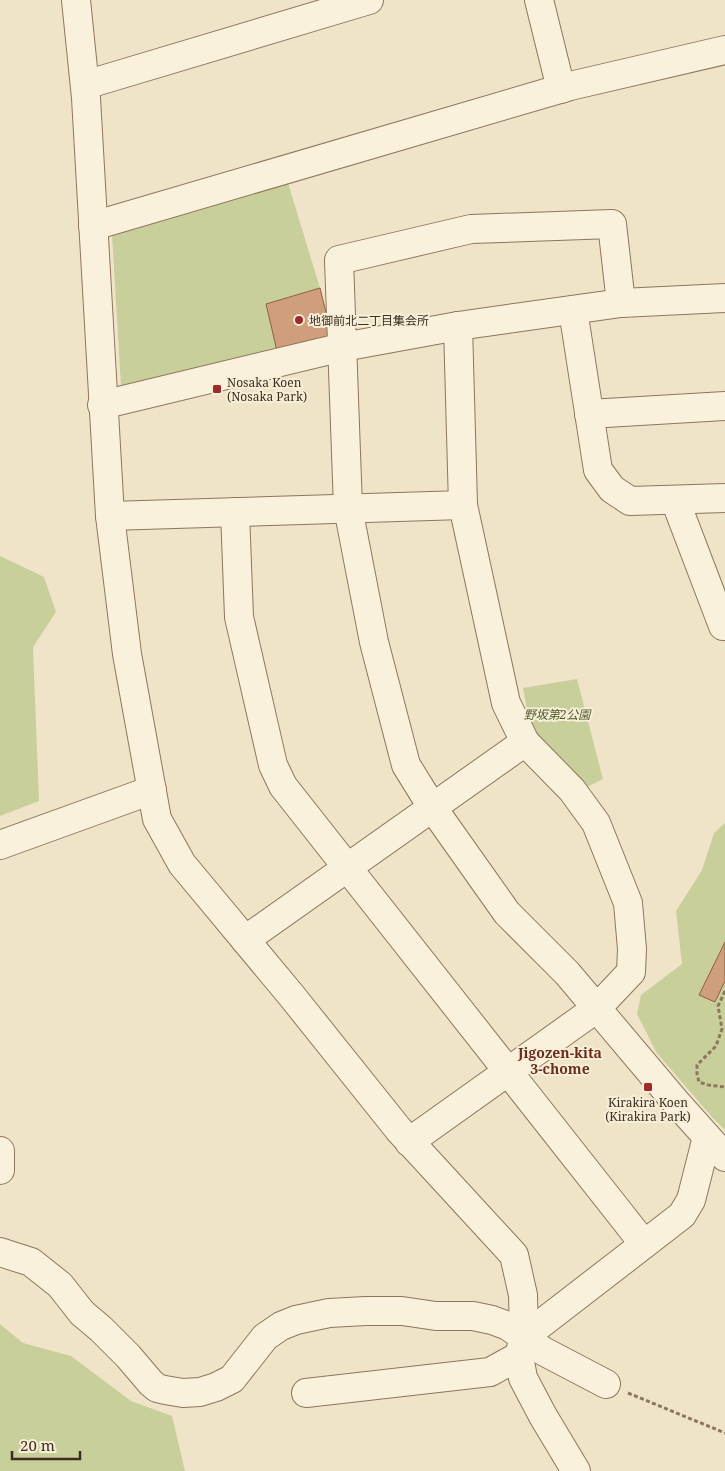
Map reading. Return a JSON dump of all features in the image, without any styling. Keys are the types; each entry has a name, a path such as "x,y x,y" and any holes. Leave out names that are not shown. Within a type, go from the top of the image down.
{"street":[{"path":"76,0 85,85 102,405 110,516 128,654 157,819 182,864 409,1142 514,1255 523,1295 521,1347 523,1378 542,1416 576,1471"},
{"path":"85,85 369,0"},
{"path":"539,0 561,89"},
{"path":"93,226 561,89 725,50"},
{"path":"621,303 612,224 471,229 339,260 348,508 374,642 406,765 432,807 507,913 567,973 725,1158"},
{"path":"102,405 343,348 458,326 621,303 725,298"},
{"path":"573,310 598,470 612,488 630,501 725,498"},
{"path":"409,1142 596,1008 630,972 632,949 628,904 596,823 572,790 524,742 506,703 463,505 458,326"},
{"path":"589,414 725,406"},
{"path":"675,500 723,626 725,625"},
{"path":"110,516 463,505"},
{"path":"236,512 239,617 273,765 283,786 644,1244"},
{"path":"245,940 524,742"},
{"path":"0,845 152,790"},
{"path":"315,1398 490,1372 644,1244 682,1215 691,1200 707,1137"},
{"path":"0,1151 0,1170"},
{"path":"0,1252 31,1262 60,1285 82,1312 128,1356 151,1383 157,1388 165,1390 183,1393 200,1392 232,1379 265,1338 282,1326 296,1320 329,1313 402,1311 436,1316 473,1316 508,1326 521,1347 544,1351 606,1384"}],"path":[{"path":"725,991 718,1006 722,1029 716,1046 697,1065 699,1082 708,1085 725,1086"},
{"path":"606,1384 725,1433"}],"green space":[{"path":"288,183 320,288 266,304 277,351 121,387 112,235"},
{"path":"0,556 44,577 56,612 33,647 39,801 0,816"},
{"name":"野坂第2公園","path":"577,679 603,779 587,787 530,726 523,688"},
{"path":"725,823 725,1130 656,1052 637,1014 641,995 682,964 676,911 702,870 714,833"},
{"path":"0,1324 23,1343 71,1356 131,1401 172,1416 185,1471 0,1471"}],"building":[{"name":"地御前北二丁目集会所","path":"320,288 332,337 277,351 266,304"},
{"path":"725,942 725,981 715,1002 699,995"}],"place":[{"name":"地御前北二丁目集会所","path":"299,320"},
{"name":"Nosaka Koen (Nosaka Park)","path":"217,389"},
{"name":"Kirakira Koen (Kirakira Park)","path":"648,1087"}],"district":[{"name":"Jigozen-kita 3-chome","path":"560,1060"}]}
